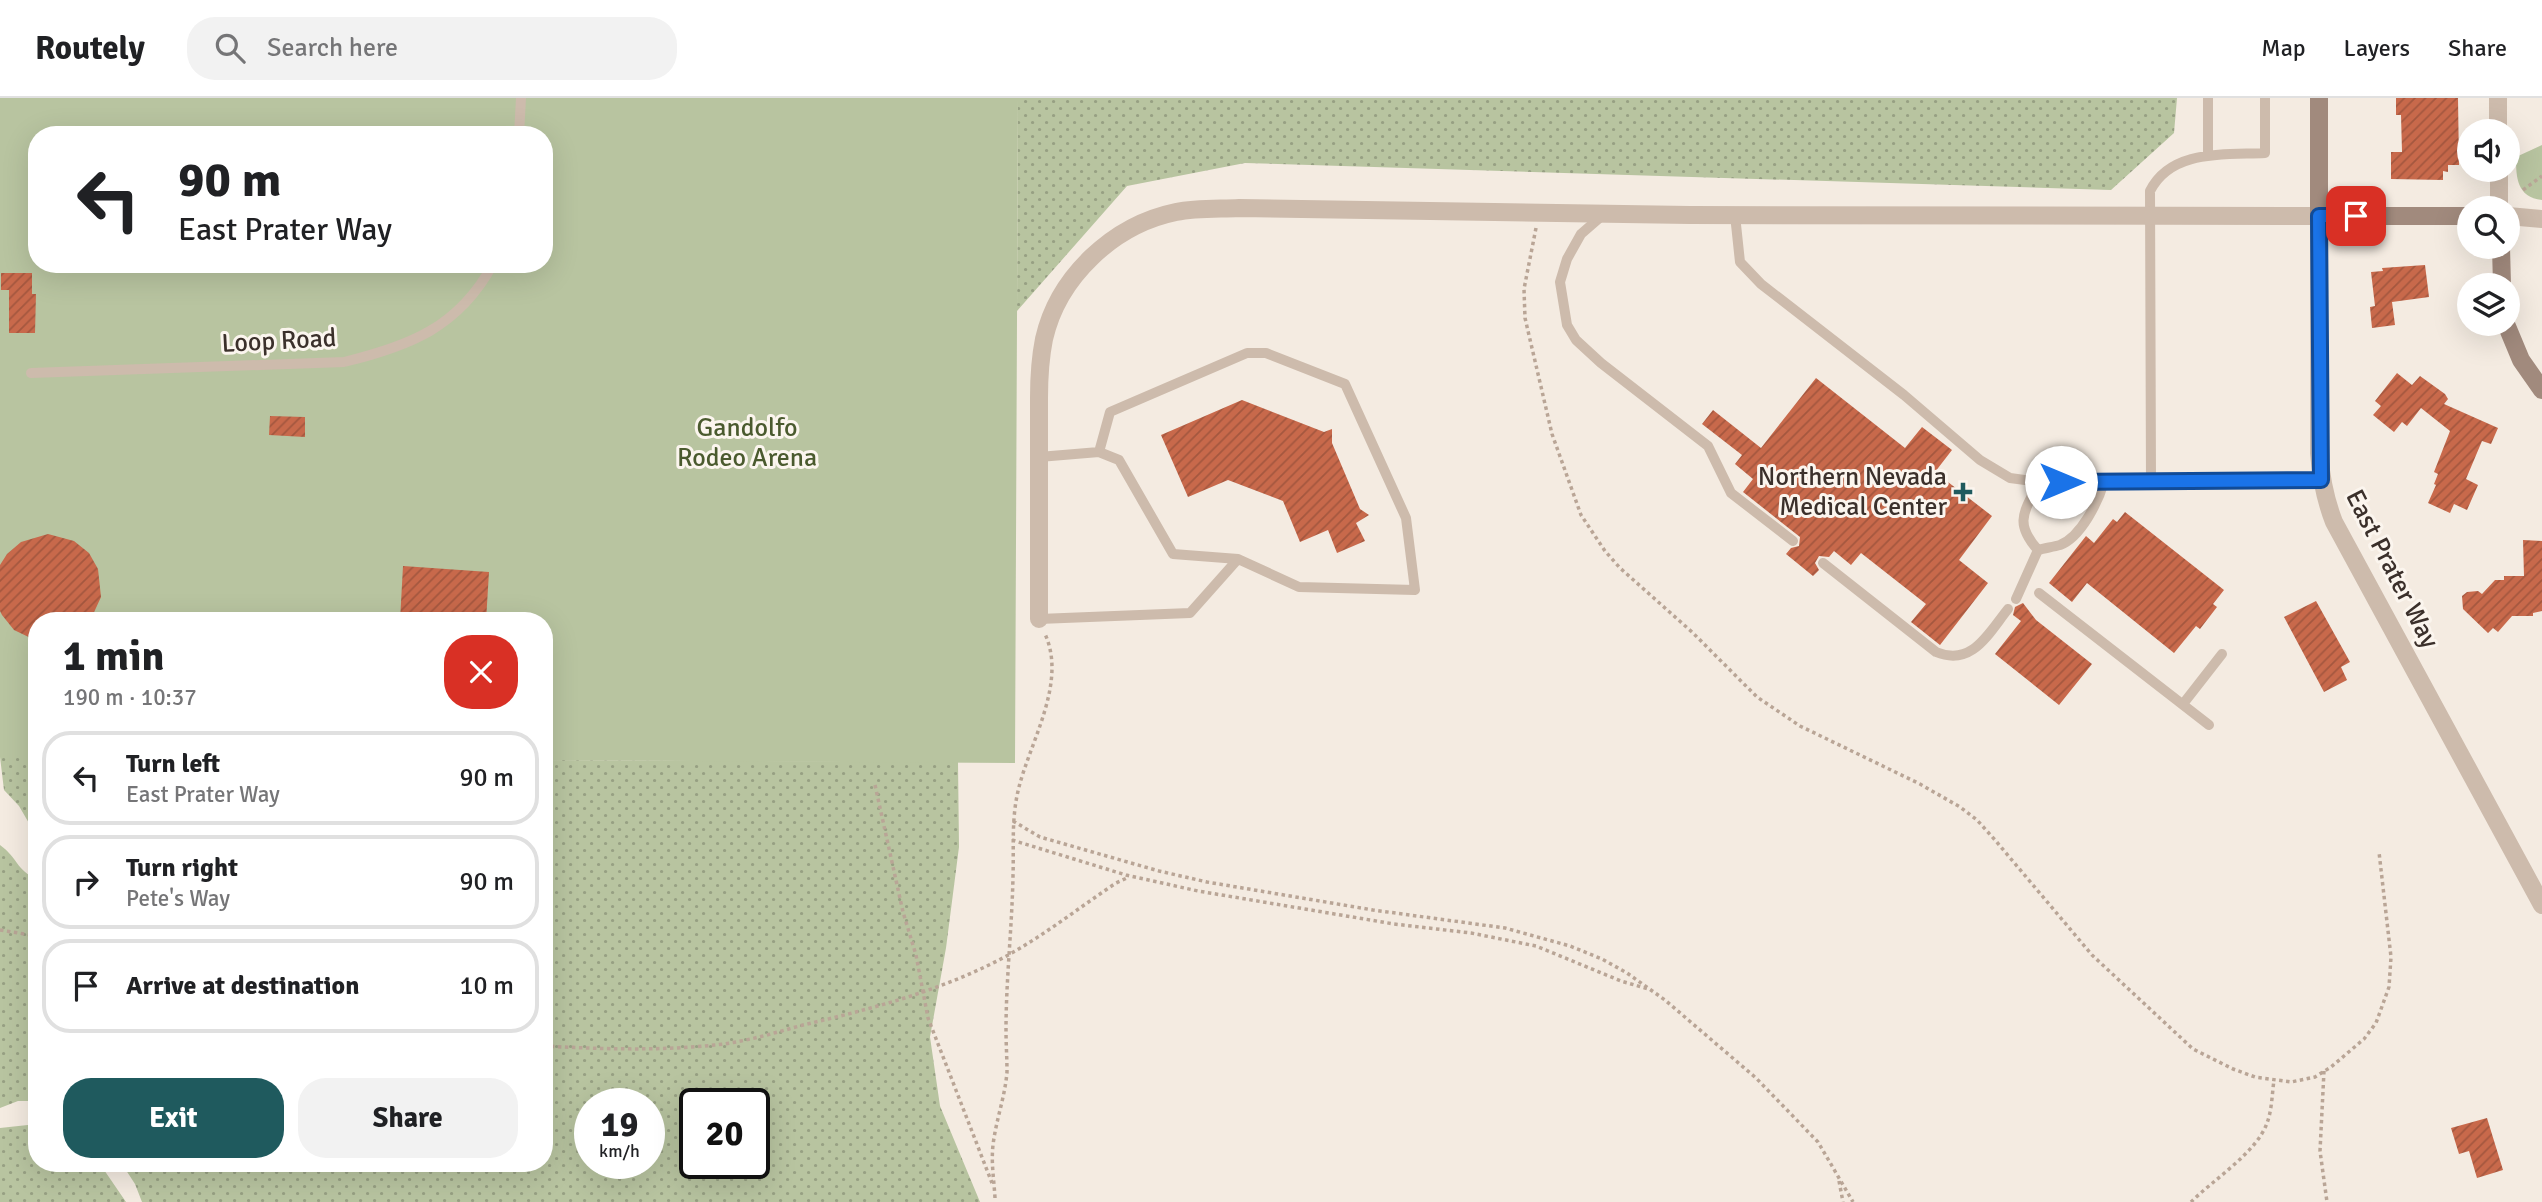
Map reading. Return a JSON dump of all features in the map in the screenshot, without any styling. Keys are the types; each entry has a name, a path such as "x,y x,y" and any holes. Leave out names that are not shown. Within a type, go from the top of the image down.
{"street":[{"name":"East Prater Way","path":"2319,98 2321,480 2334,522 2542,905"},
{"path":"2498,98 2498,119"},
{"path":"1039,619 1040,366 1045,337 1055,308 1087,261 1128,229 1152,219 1177,212 1208,209 1300,208 1735,215 2457,216"},
{"path":"2520,217 2542,219"},
{"path":"2510,336 2521,360 2542,390"}],"lane":[{"path":"519,126 521,98"},
{"path":"2208,98 2208,155"},
{"path":"2151,482 2150,191 2156,178 2191,158 2265,153 2264,98"},
{"path":"1604,214 1581,234 1567,259 1560,282 1567,325 1576,341 1708,446 1731,493 1793,541"},
{"path":"1735,215 1740,262 1761,284 1895,388 1980,460 2010,478 2039,482 2321,480"},
{"name":"Loop Road","path":"31,373 344,362 390,351 431,332 465,303 487,273"},
{"path":"1039,457 1100,452 1119,460 1173,554 1238,559 1299,586 1415,590 1406,518 1345,384 1266,353 1247,353 1110,412 1100,452"},
{"path":"2038,550 2026,537 2022,516 2039,482"},
{"path":"2038,550 2062,544 2079,530 2099,502 2104,482"},
{"path":"2016,599 2026,584 2038,550"},
{"path":"1039,619 1190,614 1238,559"},
{"path":"1823,563 1936,652 1947,657 1969,653 1980,644 2008,609"},
{"path":"2039,593 2209,725"},
{"path":"2183,704 2222,654"}],"path":[{"path":"2523,190 2542,176"},
{"path":"1540,212 1524,289 1529,339 1564,472 1581,514 1605,551 1740,682 1776,711 1829,742 1943,796 1977,820 2092,955 2193,1049 2255,1077 2301,1081 2324,1071 2364,1039 2376,1023 2389,987 2391,957 2379,852"},
{"path":"996,1200 992,1160 1006,1087 1013,821 1020,785 1049,696 1051,680 1049,643 1039,619"},
{"path":"875,785 936,1044 989,1171 996,1200"},
{"path":"1013,821 1040,837 1072,848 1206,882 1408,916 1473,923 1539,936 1602,959 1627,972 1701,1029 1796,1117 1818,1142 1853,1202"},
{"path":"1012,840 1131,876 1210,893 1536,946 1621,981 1652,990"},
{"path":"553,1046 644,1048 715,1045 839,1017 958,979 1009,954 1055,926 1116,883 1131,876"},
{"path":"0,930 28,935"},
{"path":"2324,1071 2320,1151 2327,1202"},
{"path":"2192,1202 2250,1149 2259,1137 2266,1125 2274,1080"},
{"path":"1838,1175 1843,1202"}],"green space":[{"name":"Gandolfo Rodeo Arena","path":"0,98 1018,98 1015,763 553,760 553,612 28,612 28,757 0,757"},
{"path":"1018,98 2177,98 2174,133 2111,190 1245,163 1127,186 1017,311"},
{"path":"2542,145 2542,200 2527,195 2520,185 2520,155"},
{"path":"0,757 28,757 28,822 19,806 4,790"},
{"path":"553,760 958,762 959,847 946,948 930,1037 940,1106 980,1202 142,1202 127,1172 553,1172"},
{"path":"0,845 28,874 28,1101 18,1101 0,1108"},
{"path":"28,1125 28,1172 105,1172 126,1202 0,1202 0,1128"}],"building":[{"path":"2396,98 2458,98 2457,165 2448,165 2448,172 2443,171 2443,180 2391,179 2391,152 2402,152 2401,115 2396,115"},
{"path":"2425,265 2429,297 2392,302 2395,325 2372,328 2370,307 2375,306 2371,272 2383,271 2382,268"},
{"path":"1,273 32,273 32,294 36,294 35,333 9,333 9,290 1,290"},
{"path":"2397,373 2412,385 2420,376 2445,394 2448,399 2444,404 2498,428 2491,444 2482,441 2466,479 2478,485 2467,510 2454,504 2450,513 2428,503 2436,485 2434,484 2438,474 2434,472 2450,431 2421,408 2407,426 2402,422 2394,432 2373,415 2381,406 2375,401"},
{"name":"Northern Nevada Medical Center","path":"1816,378 1905,448 1922,427 1952,450 1935,472 1992,516 1959,560 1988,583 1940,645 1911,622 1926,604 1861,553 1851,565 1834,551 1829,557 1819,556 1815,563 1819,570 1813,576 1786,554 1791,548 1799,546 1800,537 1743,492 1753,479 1735,464 1742,455 1702,424 1713,410 1761,448"},
{"path":"1242,400 1324,432 1332,429 1332,443 1360,509 1369,515 1356,523 1365,541 1337,553 1328,530 1300,542 1283,501 1228,480 1188,497 1161,435"},
{"path":"270,416 305,417 305,437 269,435"},
{"path":"2125,512 2224,590 2213,604 2217,607 2200,629 2196,626 2174,653 2087,583 2072,602 2049,583 2086,536 2094,543 2113,519 2117,522"},
{"path":"48,534 74,541 89,553 98,569 101,597 94,612 28,612 28,637 14,630 0,611 0,565 7,554 21,542"},
{"path":"2523,540 2542,541 2542,611 2533,613 2533,616 2512,616 2498,632 2493,628 2488,633 2463,609 2462,596 2467,592 2478,591 2482,594 2495,580 2504,580 2504,576 2524,576"},
{"path":"403,566 489,572 487,612 400,612"},
{"path":"2316,601 2350,662 2341,667 2347,680 2324,692 2284,617"},
{"path":"2023,603 2036,620 2092,664 2059,705 1995,654 2021,621 2013,615 2015,607"},
{"path":"2487,1118 2503,1170 2477,1178 2469,1151 2459,1154 2451,1128"}],"place":[{"name":"Northern Nevada Medical Center","path":"1963,492"}],"route":[{"path":"2061,482 2321,480 2319,216 2356,216"}]}
